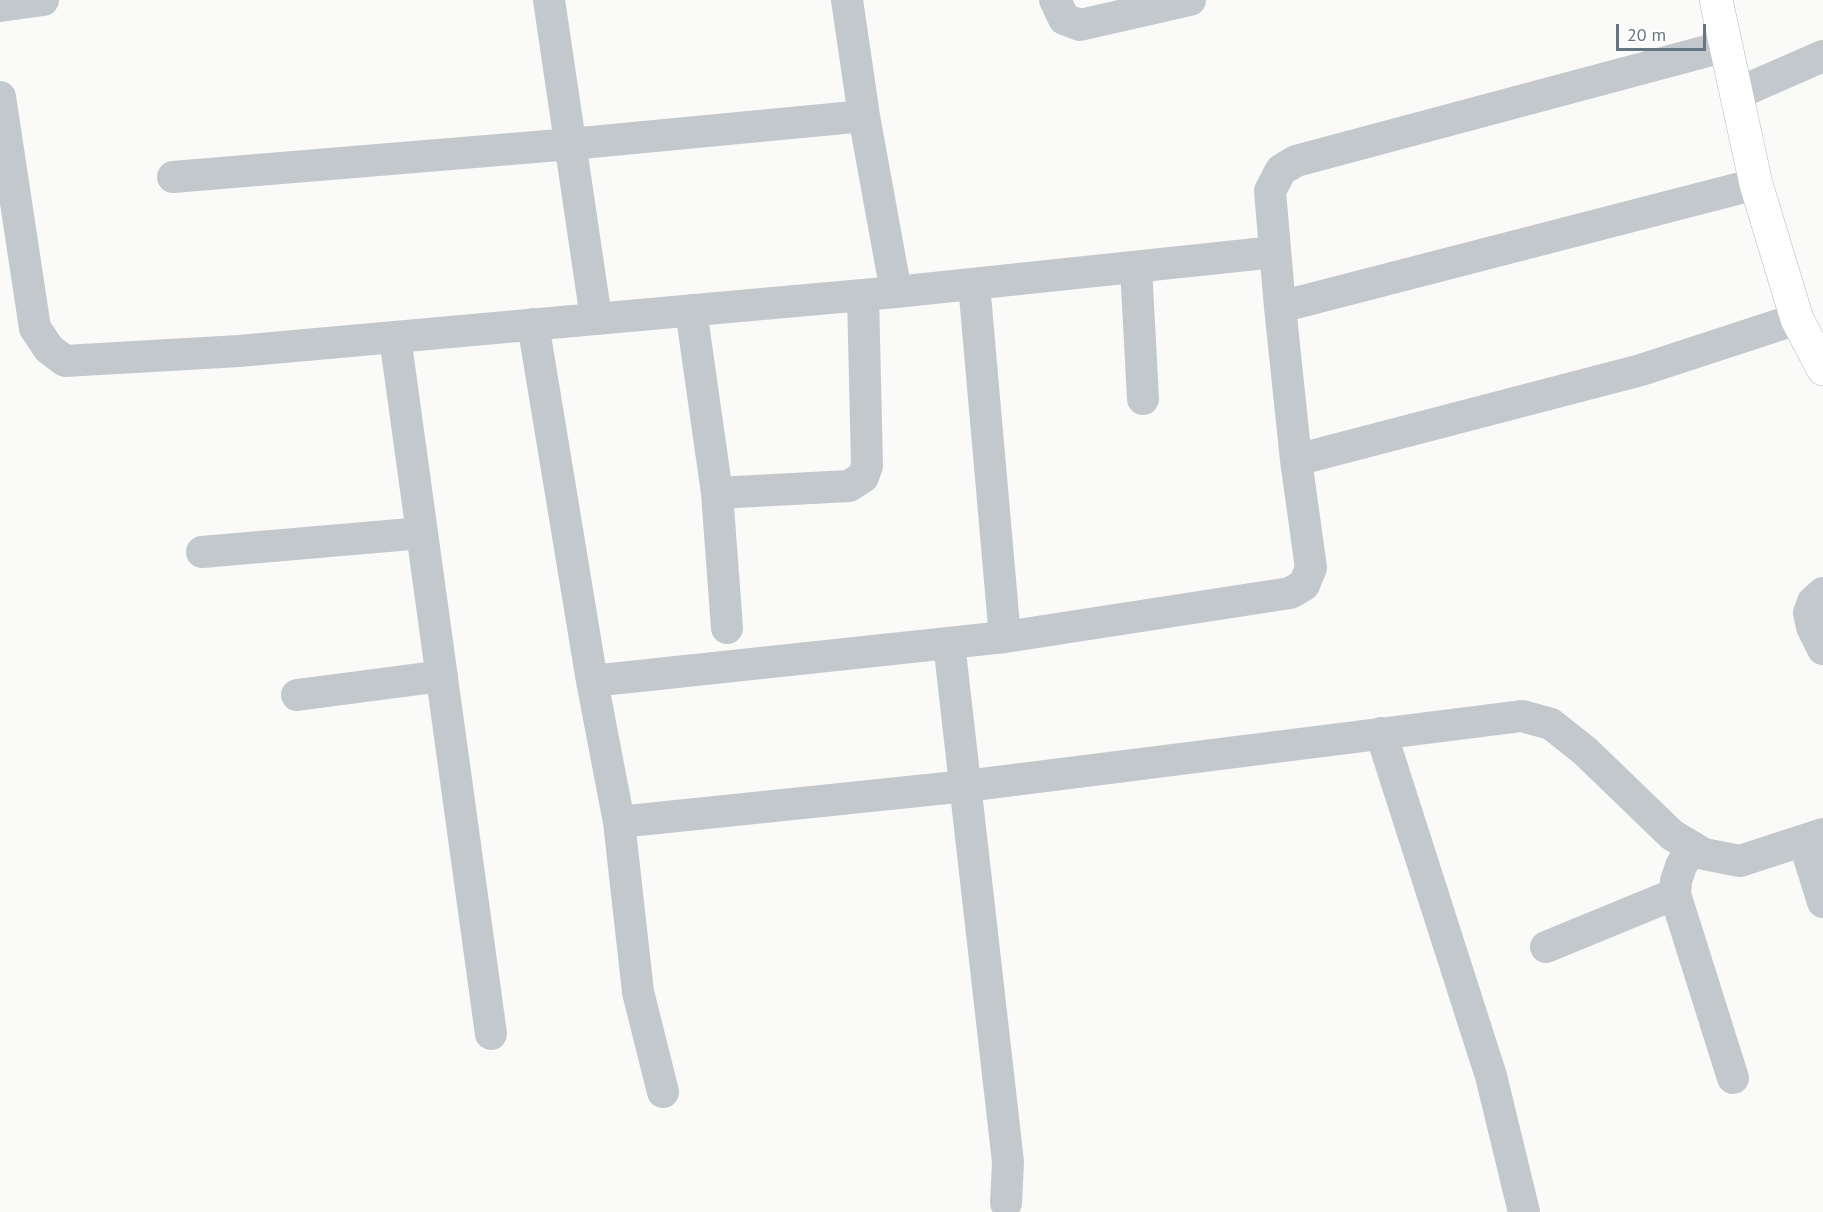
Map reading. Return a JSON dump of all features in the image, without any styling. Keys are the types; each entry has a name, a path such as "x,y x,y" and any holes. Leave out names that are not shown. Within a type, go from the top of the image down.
{"street":[{"path":"0,6 43,0"},
{"path":"549,0 596,318"},
{"path":"847,0 864,116 896,292"},
{"path":"1055,0 1064,19 1080,25 1190,0"},
{"path":"1716,0 1756,184 1810,314 1823,369"},
{"path":"592,681 1005,637 1290,593 1304,585 1311,568 1296,460 1270,191 1281,170 1296,161 1726,46"},
{"path":"1736,94 1823,57"},
{"path":"0,97 35,327 49,350 65,361 239,351 863,295 1275,252"},
{"path":"173,177 571,144 864,116"},
{"path":"1280,308 1756,184"},
{"path":"1136,267 1143,399"},
{"path":"974,284 1005,637"},
{"path":"717,493 849,486 863,477 867,466 863,295"},
{"path":"691,310 717,493 727,628"},
{"path":"1296,460 1641,370 1810,314"},
{"path":"533,324 592,681 619,822 638,992 663,1092"},
{"path":"395,337 491,1034"},
{"path":"202,552 422,533"},
{"path":"1823,593 1813,603 1809,613 1812,627 1823,649"},
{"path":"949,643 1008,1162 1006,1203"},
{"path":"297,695 442,676"},
{"path":"619,822 966,786 1522,716 1551,724 1585,751 1672,834 1704,854 1740,861 1814,838 1823,902"},
{"path":"1381,734 1491,1076 1524,1212"},
{"path":"1692,847 1681,866 1675,894 1733,1078"},
{"path":"1546,947 1675,894"}]}
